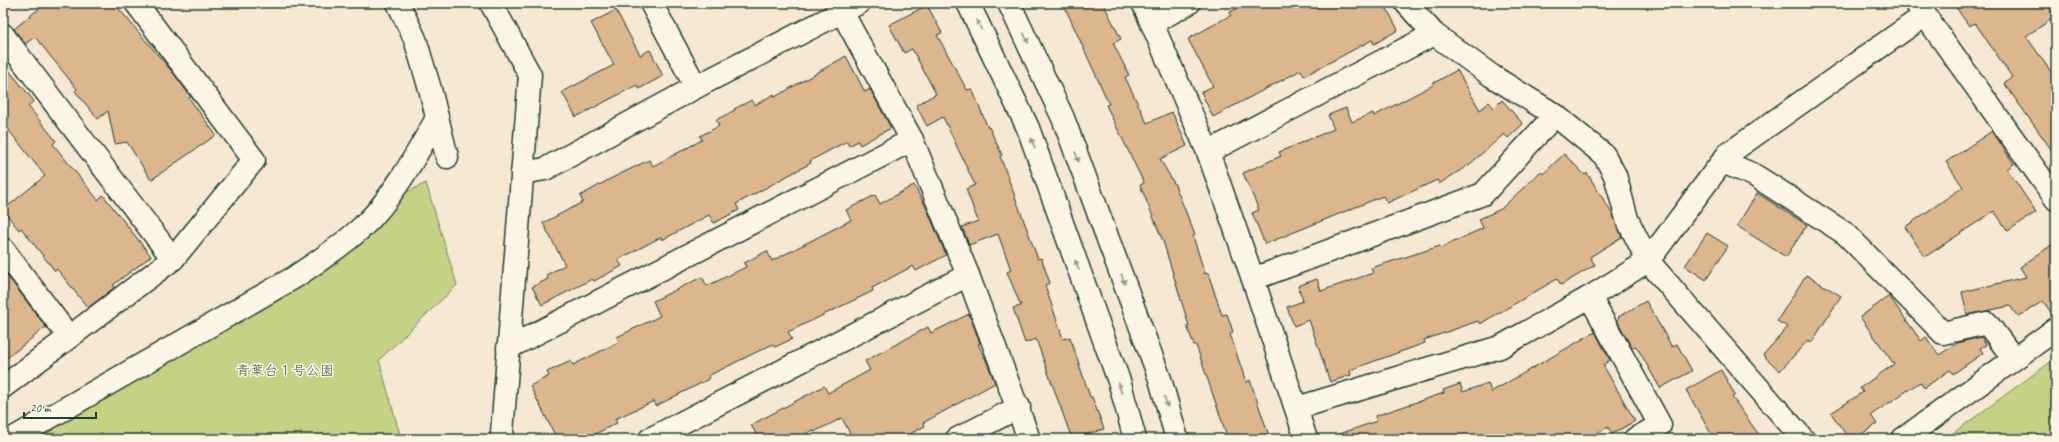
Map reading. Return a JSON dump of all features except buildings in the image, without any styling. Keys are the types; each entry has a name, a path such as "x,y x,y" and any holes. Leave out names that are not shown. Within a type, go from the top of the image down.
{"street":[{"path":"3,387 173,259 254,160 136,3"},
{"path":"398,3 415,39 447,157"},
{"path":"491,3 530,75 508,348 502,433 504,439"},
{"path":"651,3 696,88"},
{"path":"968,3 1028,128 1120,384 1135,439"},
{"path":"1009,3 1063,118 1160,378 1177,439"},
{"path":"1143,3 1208,152 1253,279 1297,408 1306,439"},
{"path":"1152,22 1189,3"},
{"path":"1406,3 1434,34 1492,76 1555,115 1604,155 1615,175 1627,219 1648,261 1803,439"},
{"path":"522,174 545,169 846,6 912,140 968,275 1019,407 1029,439"},
{"path":"1297,408 1500,347 1590,297 1648,261 1728,154 1921,9 2056,199"},
{"path":"1208,152 1434,34"},
{"path":"3,35 173,259"},
{"path":"1253,279 1483,194 1555,115"},
{"path":"12,439 295,277 360,230 382,205 411,163 437,118"},
{"path":"508,348 912,140"},
{"path":"1723,162 1754,175 1846,234 1942,333 1987,323 2014,359"},
{"path":"3,249 69,336"},
{"path":"650,439 968,275"},
{"path":"1590,297 1660,425 1635,439"},
{"path":"1903,439 2014,359 2053,335"},
{"path":"957,439 1019,407"}],"green space":[{"name":"青葉台１号公園","path":"426,183 457,285 379,360 400,435 404,439 26,439 373,227 405,193"},
{"path":"2056,358 2056,439 1945,439"}]}
